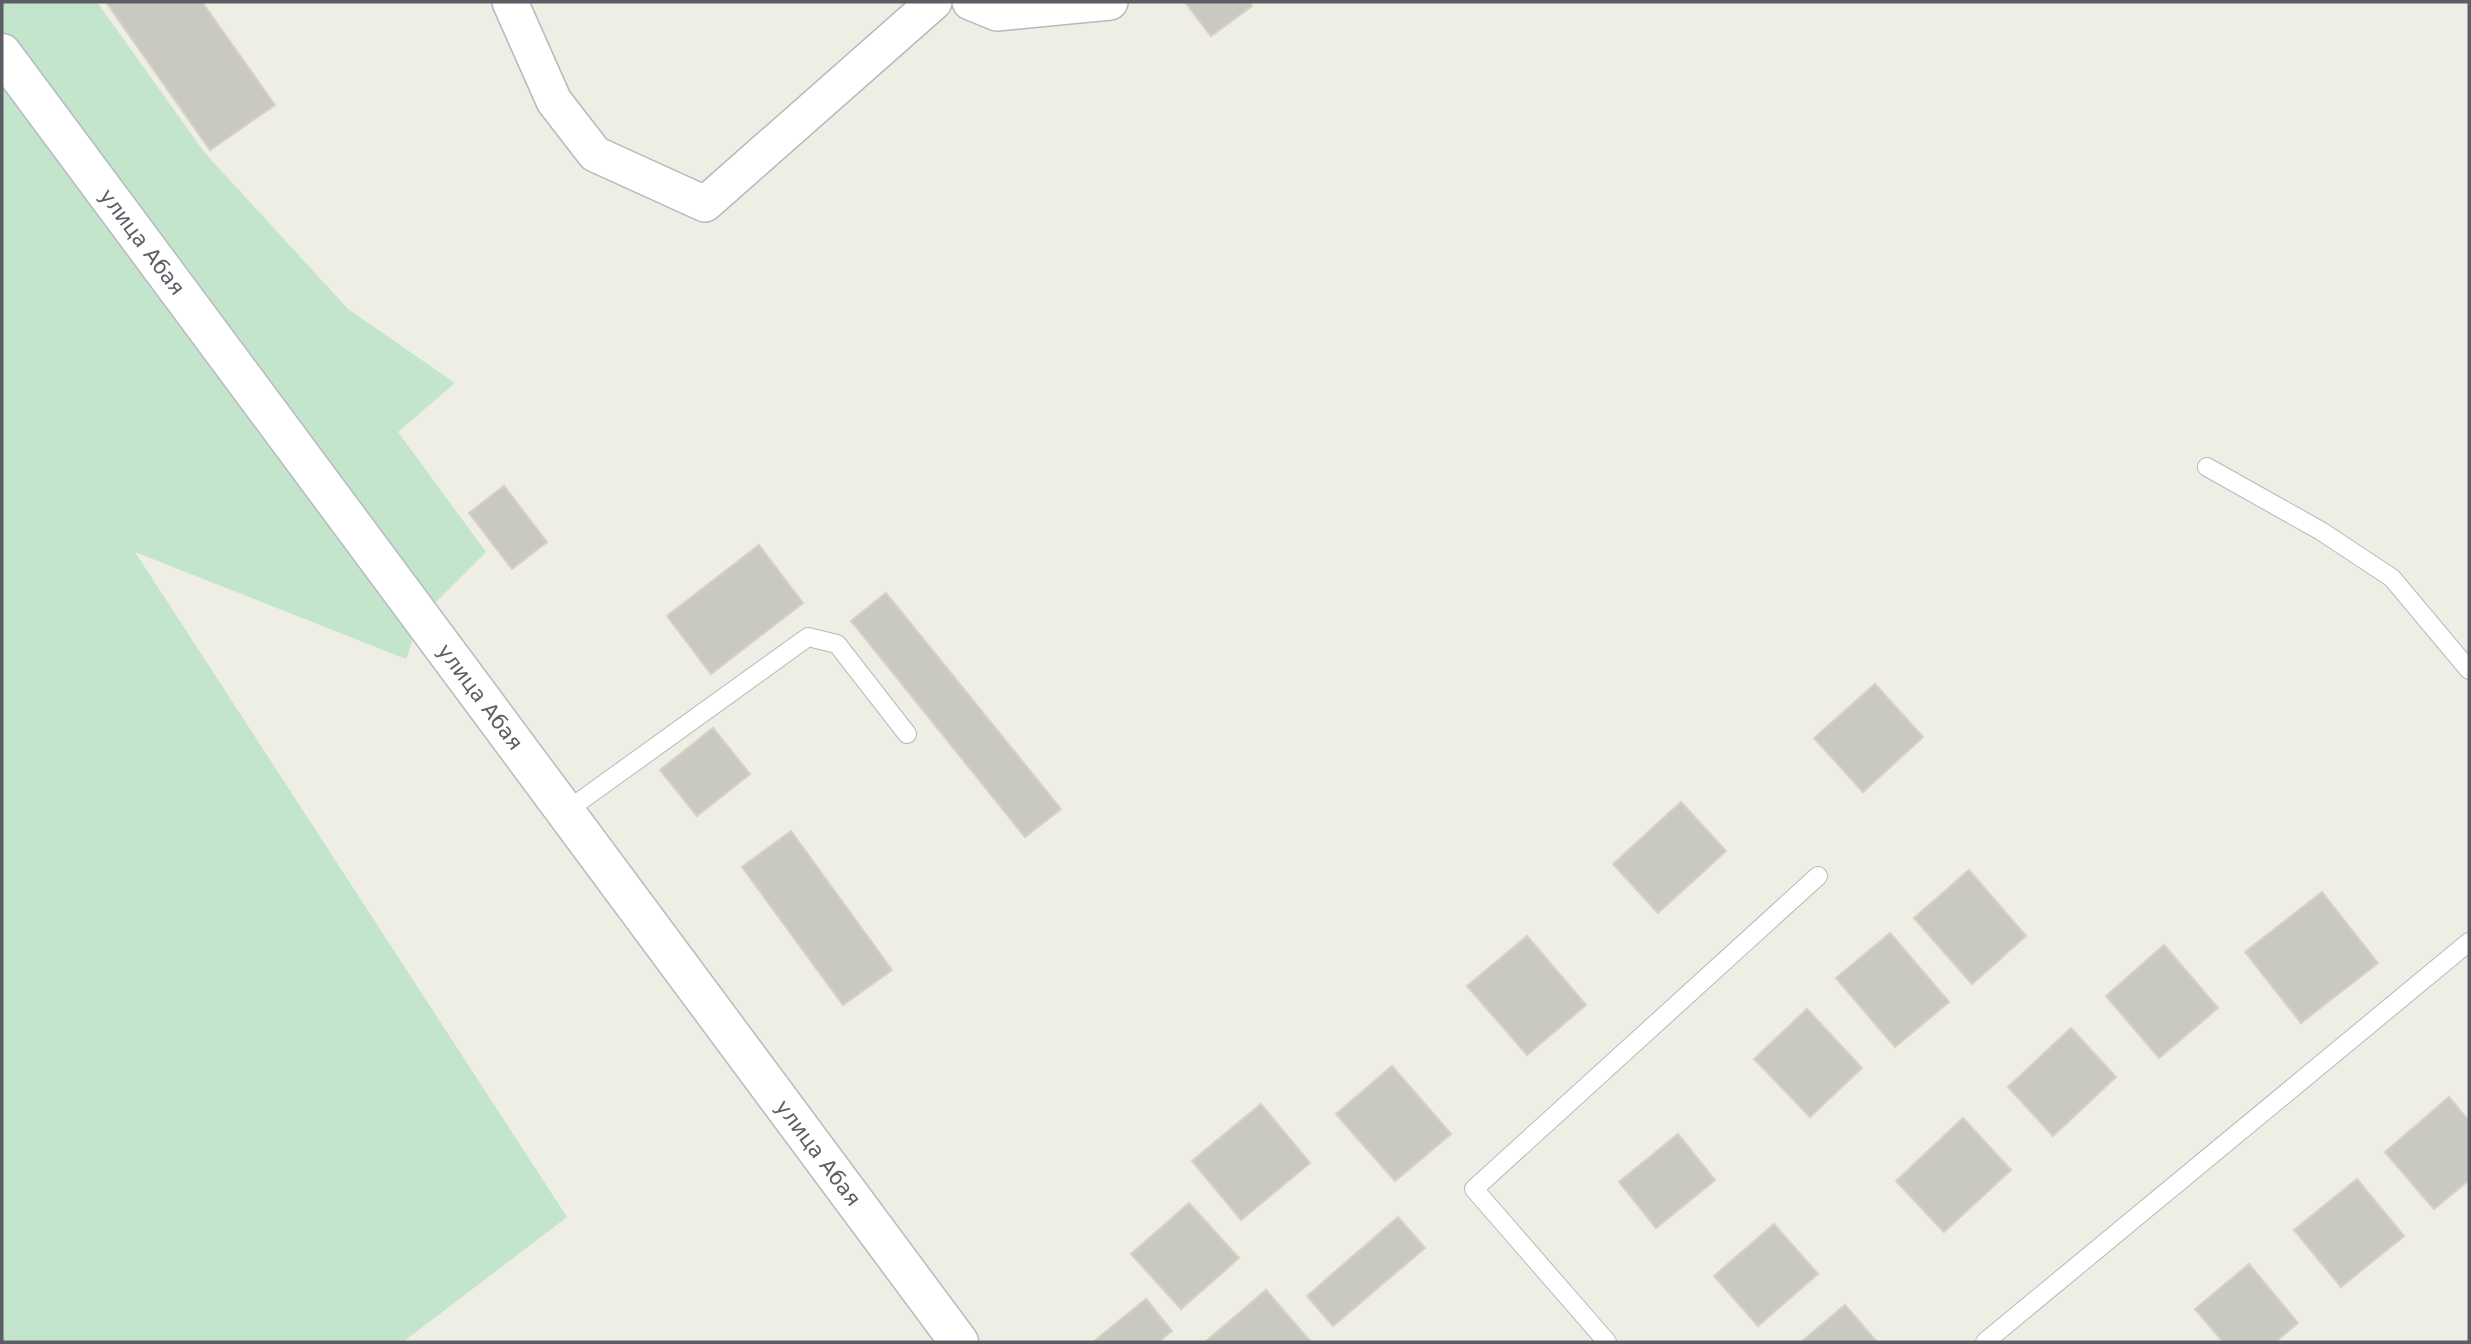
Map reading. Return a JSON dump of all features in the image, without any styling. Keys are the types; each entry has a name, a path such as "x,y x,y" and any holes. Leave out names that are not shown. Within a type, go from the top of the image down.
{"main road":[{"name":"улица Абая","path":"2,53 959,1342"}],"street":[{"path":"510,2 554,102 595,154 705,204 934,2"},
{"path":"970,2 997,13 1110,2"}],"lane":[{"path":"2207,467 2321,531 2392,578 2469,670"},
{"path":"565,812 808,637 837,644 906,734"},
{"path":"1607,1342 1474,1189 1818,876"},
{"path":"1985,1342 2469,942"}],"green space":[{"path":"2,2 97,2 204,152 348,309 455,383 398,432 486,552 421,617 406,659 135,552 567,1217 403,1342 2,1342"}],"building":[{"path":"106,2 202,2 275,105 210,150"},
{"path":"1185,2 1249,2 1252,6 1211,36"},
{"path":"504,486 547,542 512,569 469,513"},
{"path":"759,545 803,603 711,674 667,616"},
{"path":"886,593 1061,809 1025,837 851,621"},
{"path":"1875,684 1923,737 1863,792 1814,738"},
{"path":"713,728 750,774 697,816 660,770"},
{"path":"1681,802 1726,851 1658,913 1613,864"},
{"path":"791,831 892,970 843,1005 742,867"},
{"path":"1969,870 2026,936 1972,984 1914,918"},
{"path":"2322,892 2378,963 2301,1023 2245,952"},
{"path":"1890,933 1949,1002 1895,1047 1836,978"},
{"path":"1527,936 1586,1005 1527,1055 1467,986"},
{"path":"2164,945 2218,1008 2159,1058 2106,996"},
{"path":"1807,1009 1862,1068 1810,1117 1754,1059"},
{"path":"2071,1028 2116,1077 2053,1136 2008,1087"},
{"path":"1392,1066 1451,1134 1395,1181 1336,1114"},
{"path":"2449,1097 2469,1121 2469,1180 2434,1209 2385,1152"},
{"path":"1261,1104 1310,1163 1241,1220 1192,1161"},
{"path":"1963,1118 2011,1170 1944,1232 1896,1181"},
{"path":"1678,1134 1715,1180 1656,1228 1619,1182"},
{"path":"2357,1179 2404,1236 2341,1287 2294,1230"},
{"path":"1189,1203 1239,1258 1181,1309 1131,1254"},
{"path":"1398,1217 1425,1248 1333,1326 1307,1296"},
{"path":"1774,1224 1818,1274 1758,1326 1714,1276"},
{"path":"2249,1264 2298,1323 2275,1342 2223,1342 2195,1309"},
{"path":"1266,1290 1311,1342 1205,1342"},
{"path":"1146,1299 1172,1331 1158,1342 1093,1342"},
{"path":"1845,1305 1877,1342 1801,1342"}]}
